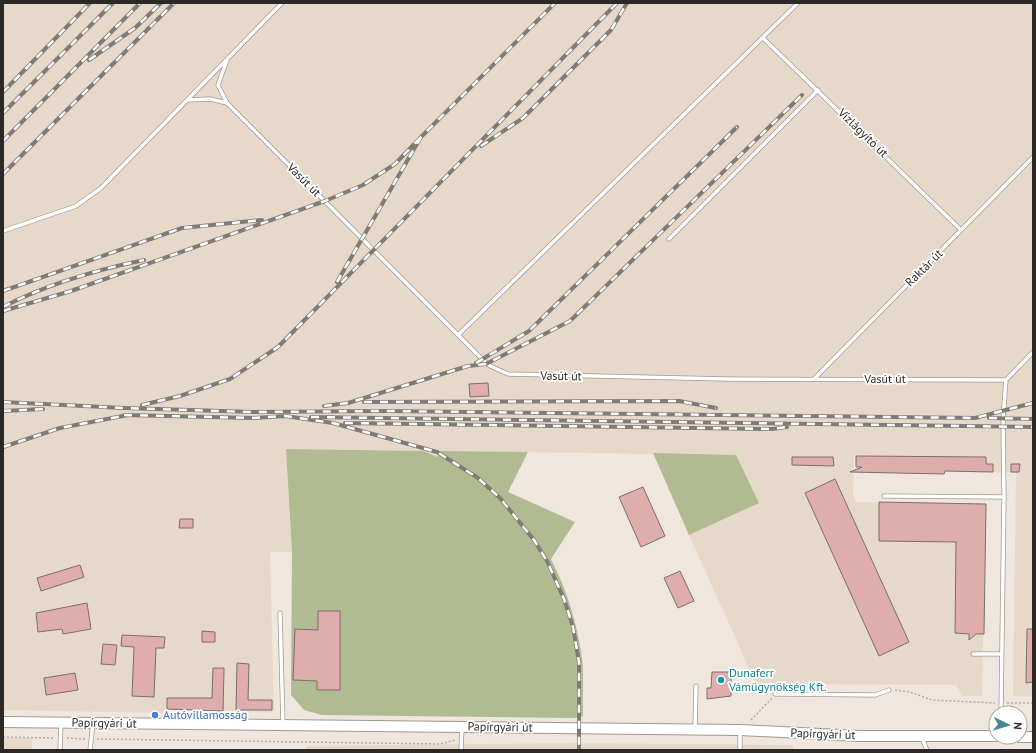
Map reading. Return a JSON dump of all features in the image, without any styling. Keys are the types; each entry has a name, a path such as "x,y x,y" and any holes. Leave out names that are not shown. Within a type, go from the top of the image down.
{"street":[{"name":"Papírgyári út","path":"3,722 740,730 838,735 988,736"}],"lane":[{"path":"3,231 76,206 101,188 282,3"},
{"path":"458,335 798,3"},
{"name":"Vízlágyító út","path":"763,38 961,230"},
{"name":"Vasút út","path":"228,58 218,85 227,103 490,366 508,374 814,379 1006,380"},
{"path":"669,239 818,90"},
{"path":"186,100 210,99 227,103"},
{"name":"Raktár út","path":"814,379 1033,157"},
{"path":"1001,703 1004,497 1003,418 1006,380 1033,352"},
{"path":"884,496 1004,497"},
{"path":"280,613 282,725"},
{"path":"973,654 1001,654"},
{"path":"695,730 696,686"},
{"path":"775,694 875,695 889,690"},
{"path":"60,750 61,722"},
{"path":"90,750 93,722"},
{"path":"461,750 462,727"},
{"path":"740,730 740,750"},
{"path":"921,735 927,750"}],"path":[{"path":"889,690 910,692 932,700 1033,703"},
{"path":"748,724 775,694"},
{"path":"3,737 440,744 462,739"}],"shaded area":[{"path":"3,3 1033,3 1033,697 1013,696 1016,473 945,471 944,474 877,473 877,456 854,456 853,495 856,502 986,504 982,696 962,696 956,685 774,684 759,690 689,535 758,503 736,455 440,451 437,457 424,451 286,449 292,552 270,552 274,712 167,709 167,713 3,710"},
{"path":"3,738 32,738 32,750 3,750"},
{"path":"573,743 793,745 793,750 306,750 307,746"}],"green space":[{"path":"286,449 424,451 437,457 440,451 528,452 508,492 575,522 551,559 567,595 577,632 583,665 583,716 574,718 322,715 304,710 291,695 292,552"},
{"path":"653,453 736,455 759,503 689,535"}],"building":[{"path":"488,383 489,396 470,397 469,384"},
{"path":"856,456 986,457 986,464 993,464 993,472 945,471 944,474 850,472 862,467 856,467"},
{"path":"792,457 833,457 834,466 792,465"},
{"path":"1011,464 1020,464 1019,472 1011,472"},
{"path":"835,479 909,642 879,656 805,493"},
{"path":"643,487 665,536 641,547 619,497"},
{"path":"879,502 986,504 984,634 976,634 969,640 969,634 955,633 956,542 879,541"},
{"path":"180,519 193,519 193,528 179,528"},
{"path":"80,565 84,577 41,591 37,578"},
{"path":"680,571 694,601 678,608 664,578"},
{"path":"87,603 91,629 63,634 62,629 38,632 36,613"},
{"path":"318,611 340,611 340,690 317,690 317,681 293,680 295,629 318,630"},
{"path":"1027,629 1033,629 1033,682 1026,683"},
{"path":"202,631 215,632 215,642 202,642"},
{"path":"122,635 165,637 164,648 156,648 154,697 132,696 134,647 121,646"},
{"path":"103,644 117,645 115,665 101,664"},
{"path":"237,663 249,664 248,700 272,700 272,710 236,710"},
{"path":"213,668 224,668 223,711 167,709 167,698 212,698"},
{"name":"Dunaferr Vámügynökség Kft.","path":"712,672 731,672 731,696 707,699 707,688 711,688"},
{"path":"75,673 78,690 46,695 44,678"}],"railway":[{"path":"3,92 90,3"},
{"path":"3,113 113,3"},
{"path":"3,141 140,3"},
{"path":"89,60 135,28 161,3"},
{"path":"3,174 174,3"},
{"path":"337,282 421,137 555,3"},
{"path":"142,405 180,396 230,379 278,347 617,3"},
{"path":"481,146 523,118 611,30 627,3"},
{"path":"324,406 348,403 468,366 486,364 570,321 802,95"},
{"path":"476,363 529,331 737,127"},
{"path":"3,311 71,291 325,201 363,185 395,164 421,137"},
{"path":"3,291 182,228 262,220"},
{"path":"3,307 37,291 54,285 108,268 144,260"},
{"path":"364,402 679,401 716,408"},
{"path":"3,402 254,412 386,411 975,418 1033,403"},
{"path":"3,411 43,409"},
{"path":"124,415 252,418 285,416 333,423 437,452 478,478 500,498 534,540 547,561 564,599 573,627 579,662 579,750"},
{"path":"3,447 60,428 128,415"},
{"path":"311,417 1033,427"},
{"path":"989,418 1033,419"},
{"path":"345,423 772,429 787,427"}],"place":[{"name":"Dunaferr Vámügynökség Kft.","path":"721,680"},
{"name":"Autóvillamosság","path":"155,715"}]}
